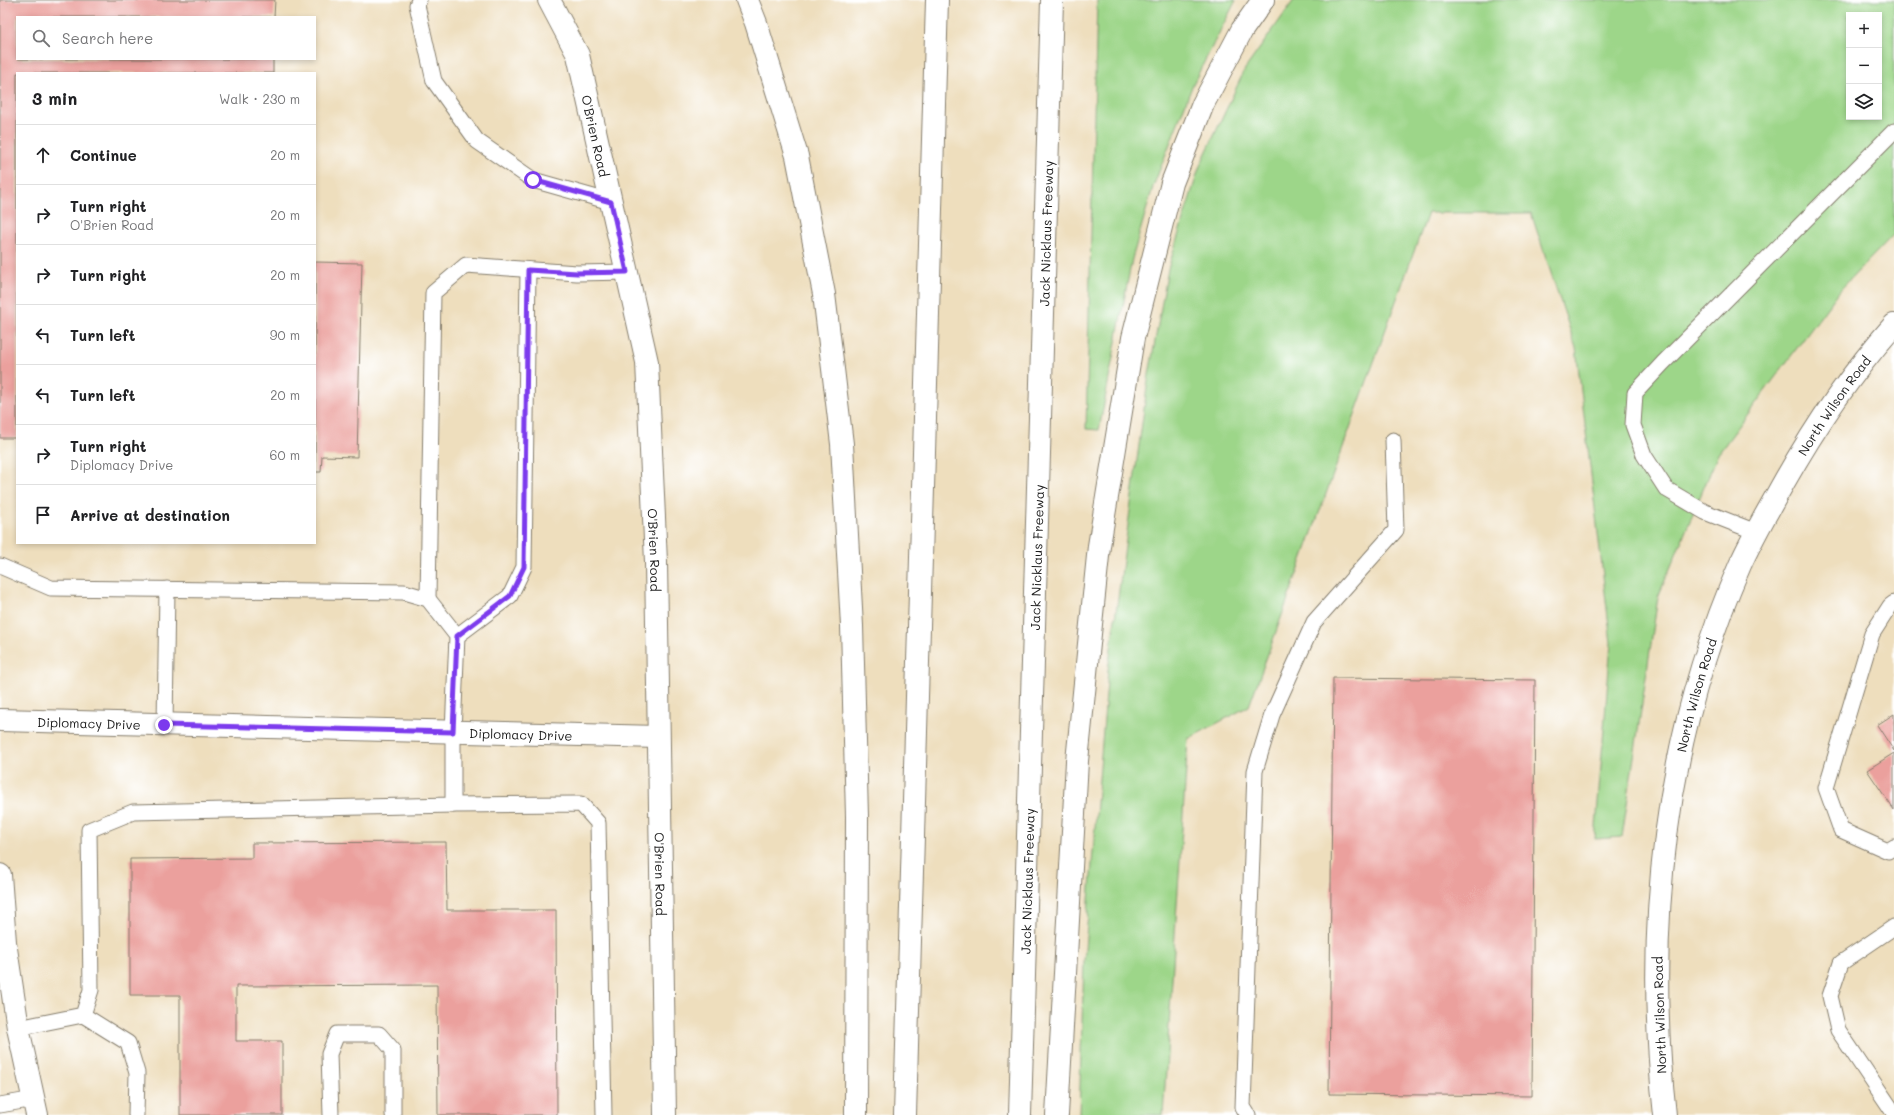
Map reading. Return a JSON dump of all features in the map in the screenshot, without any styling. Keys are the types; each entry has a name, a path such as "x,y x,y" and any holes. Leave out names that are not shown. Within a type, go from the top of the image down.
{"main road":[{"name":"O'Brien Road","path":"549,0 578,55 647,362 656,562 665,1115"},
{"path":"747,0 756,22 797,156 824,294 842,444 852,626 857,817 856,1115"},
{"path":"905,1115 937,0"},
{"name":"Jack Nicklaus Freeway","path":"1020,1115 1052,0"},
{"path":"1057,1115 1076,761 1099,546 1133,338 1175,176 1202,104 1242,30 1263,0"},
{"name":"North Wilson Road","path":"1665,1115 1656,1008 1658,926 1663,848 1673,788 1689,710 1713,636 1740,565 1756,532 1810,436 1879,342 1894,325"},
{"name":"Diplomacy Drive","path":"0,720 658,737"},
{"path":"0,875 5,942 18,1028 35,1107"}],"lane":[{"path":"419,0 417,5 434,81 477,141 533,180 611,202"},
{"path":"1756,532 1705,512 1666,489 1644,455 1633,425 1635,393 1662,363 1894,131"},
{"path":"428,599 433,294 466,265 577,273 627,272"},
{"path":"457,636 510,596 524,567 528,270"},
{"path":"1248,1115 1243,1107 1255,771 1272,715 1314,622 1396,530 1393,440"},
{"path":"0,566 51,588 404,592 428,599 457,636 453,732 453,805"},
{"path":"164,725 167,589"},
{"path":"1894,603 1890,606 1872,634 1826,788 1841,830 1888,851 1894,847"},
{"path":"83,1015 91,990 90,830 133,812 453,805 581,804 598,823 604,1115"},
{"path":"1894,927 1841,963 1830,996 1838,1030 1894,1113"},
{"path":"18,1028 83,1015 128,1043 137,1073 136,1115"},
{"path":"331,1115 329,1054 337,1034 379,1034 393,1050 394,1115"},
{"path":"0,1105 35,1107"}],"green space":[{"path":"1097,0 1236,0 1193,84 1153,187 1132,259 1099,430 1086,429"},
{"path":"1294,0 1894,0 1894,234 1841,289 1718,454 1658,597 1622,837 1595,839 1611,643 1576,348 1531,213 1428,213 1249,706 1188,739 1163,1115 1079,1115 1084,961 1108,670 1148,380 1168,269 1199,168 1245,69"}],"building":[{"path":"0,0 275,0 274,16 16,16 16,60 273,60 273,72 16,72 16,438 0,438"},
{"path":"316,262 362,263 357,457 322,456 321,472 316,472"},
{"path":"1333,678 1535,680 1532,1096 1329,1094"},
{"path":"1894,714 1894,751 1877,725"},
{"path":"1894,753 1894,810 1867,770"},
{"path":"446,842 447,910 556,910 557,1115 438,1115 437,985 236,986 236,1041 282,1041 282,1115 180,1115 180,995 130,995 130,859 252,858 252,843"}],"route":[{"path":"164,725 453,732 457,636 510,596 524,567 528,270 577,273 627,272 611,202 533,180"}]}
